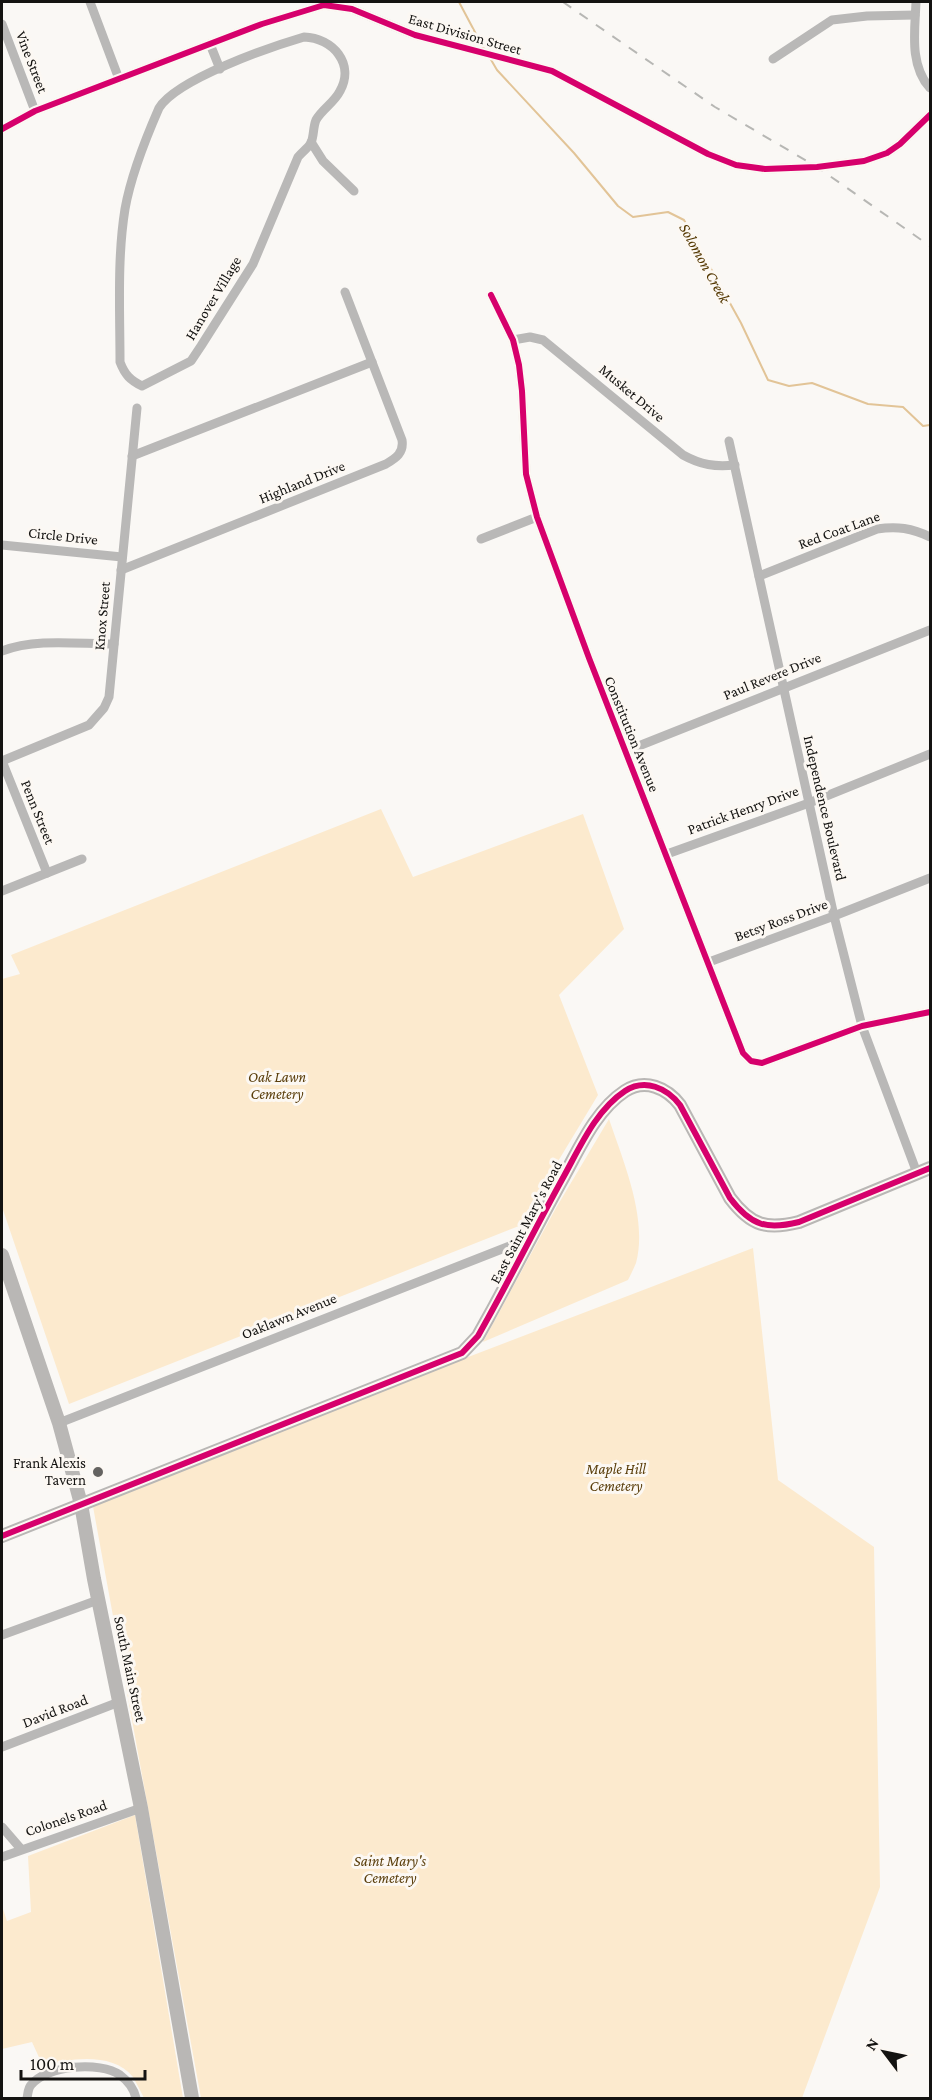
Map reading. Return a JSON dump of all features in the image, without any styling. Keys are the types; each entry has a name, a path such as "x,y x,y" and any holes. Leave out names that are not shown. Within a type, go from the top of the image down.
{"street":[{"path":"91,2 119,79"},
{"path":"916,2 917,62 921,75 930,88"},
{"name":"East Division Street","path":"2,129 35,111 262,24 324,5 352,9 415,35 552,71 708,154 736,165 765,169 817,167 864,161 887,153 900,144 930,115"},
{"path":"773,59 832,20 867,16 915,15"},
{"name":"Vine Street","path":"2,24 35,111"},
{"name":"Hanover Village","path":"304,37 315,38 327,42 335,49 345,69 345,79 334,100 315,122 311,142 298,157 252,264 191,361 142,386 130,379 123,371 120,362 121,271 125,209 136,166 164,101 187,84 220,69 281,44 304,37"},
{"path":"210,44 220,69"},
{"path":"311,142 323,161 354,191"},
{"name":"Highland Drive","path":"121,570 386,465 395,459 403,448 402,440 345,292"},
{"name":"Constitution Avenue","path":"491,295 513,340 522,391 526,474 537,518 743,1053 751,1061 762,1063 862,1026"},
{"name":"Musket Drive","path":"513,340 530,337 543,340 683,455 699,464 735,465"},
{"path":"132,456 372,362"},
{"name":"Knox Street","path":"2,761 78,731 96,718 109,697 137,408"},
{"name":"Independence Boulevard","path":"729,441 808,803 862,1026 916,1173"},
{"path":"481,538 537,518"},
{"name":"Red Coat Lane","path":"759,576 877,529 893,526 930,537"},
{"name":"Circle Drive","path":"2,545 122,558"},
{"name":"Paul Revere Drive","path":"626,751 930,630"},
{"path":"2,651 21,645 114,644"},
{"name":"Patrick Henry Drive","path":"667,854 808,803 930,754"},
{"name":"Penn Street","path":"2,761 46,873"},
{"path":"2,891 82,859"},
{"name":"Betsy Ross Drive","path":"709,962 930,878"},
{"path":"862,1026 930,1012"},
{"name":"East Saint Mary's Road","path":"2,1536 462,1353 478,1336 587,1134 609,1104 626,1090 642,1084 672,1095 730,1198 744,1215 762,1226 782,1226 799,1222 930,1168"},
{"name":"Oaklawn Avenue","path":"59,1423 530,1238"},
{"name":"South Main Street","path":"3,1264 59,1423 81,1504 141,1808 192,2098"},
{"path":"2,1635 98,1599"},
{"name":"David Road","path":"2,1747 119,1702"},
{"name":"Colonels Road","path":"2,1857 141,1808"},
{"path":"2,1827 21,1849"},
{"path":"27,2098 29,2086 39,2079 56,2070 79,2067 109,2069 129,2084 136,2098"}],"green space":[{"name":"Oak Lawn Cemetery","path":"381,809 413,877 583,814 624,929 559,995 598,1095 519,1226 69,1404 2,1207 2,979 20,974 11,955"},
{"path":"609,1119 627,1171 639,1227 636,1263 628,1280 483,1342 556,1208"},
{"name":"Saint Mary's Cemetery","path":"753,1248 778,1480 874,1547 880,1887 802,2098 201,2098 92,1501"},
{"path":"135,1815 183,2098 144,2098 133,2077 124,2069 103,2060 78,2059 43,2066 32,2042 2,2049 2,1906 7,1921 31,1912 28,1856"}],"waterway":[{"name":"Solomon Creek","path":"459,2 485,51"},
{"name":"Solomon Creek","path":"490,58 497,70 574,153 618,206 633,217 668,212 684,220 741,323 768,380 789,386 812,383 868,404 903,407 923,426 930,425"}],"railway":[{"path":"563,2 715,107 817,167 930,246"}],"cycle path":[{"path":"2,129 35,111 262,24 324,5 352,9 415,35 552,71 708,154 736,165 765,169 817,167 864,161 887,153 900,144 930,115"},
{"path":"491,295 513,340 519,365 526,474 537,517 589,658 743,1053 751,1061 762,1063 862,1026 930,1012"},
{"path":"2,1536 462,1353 478,1336 576,1153 597,1119 615,1099 633,1087 648,1085 662,1090 675,1099 730,1198 745,1215 760,1224 778,1226 799,1222 930,1168"}],"place":[{"name":"Frank Alexis Tavern","path":"98,1472"}],"park label":[{"name":"Maple Hill Cemetery","path":"616,1478"}]}
